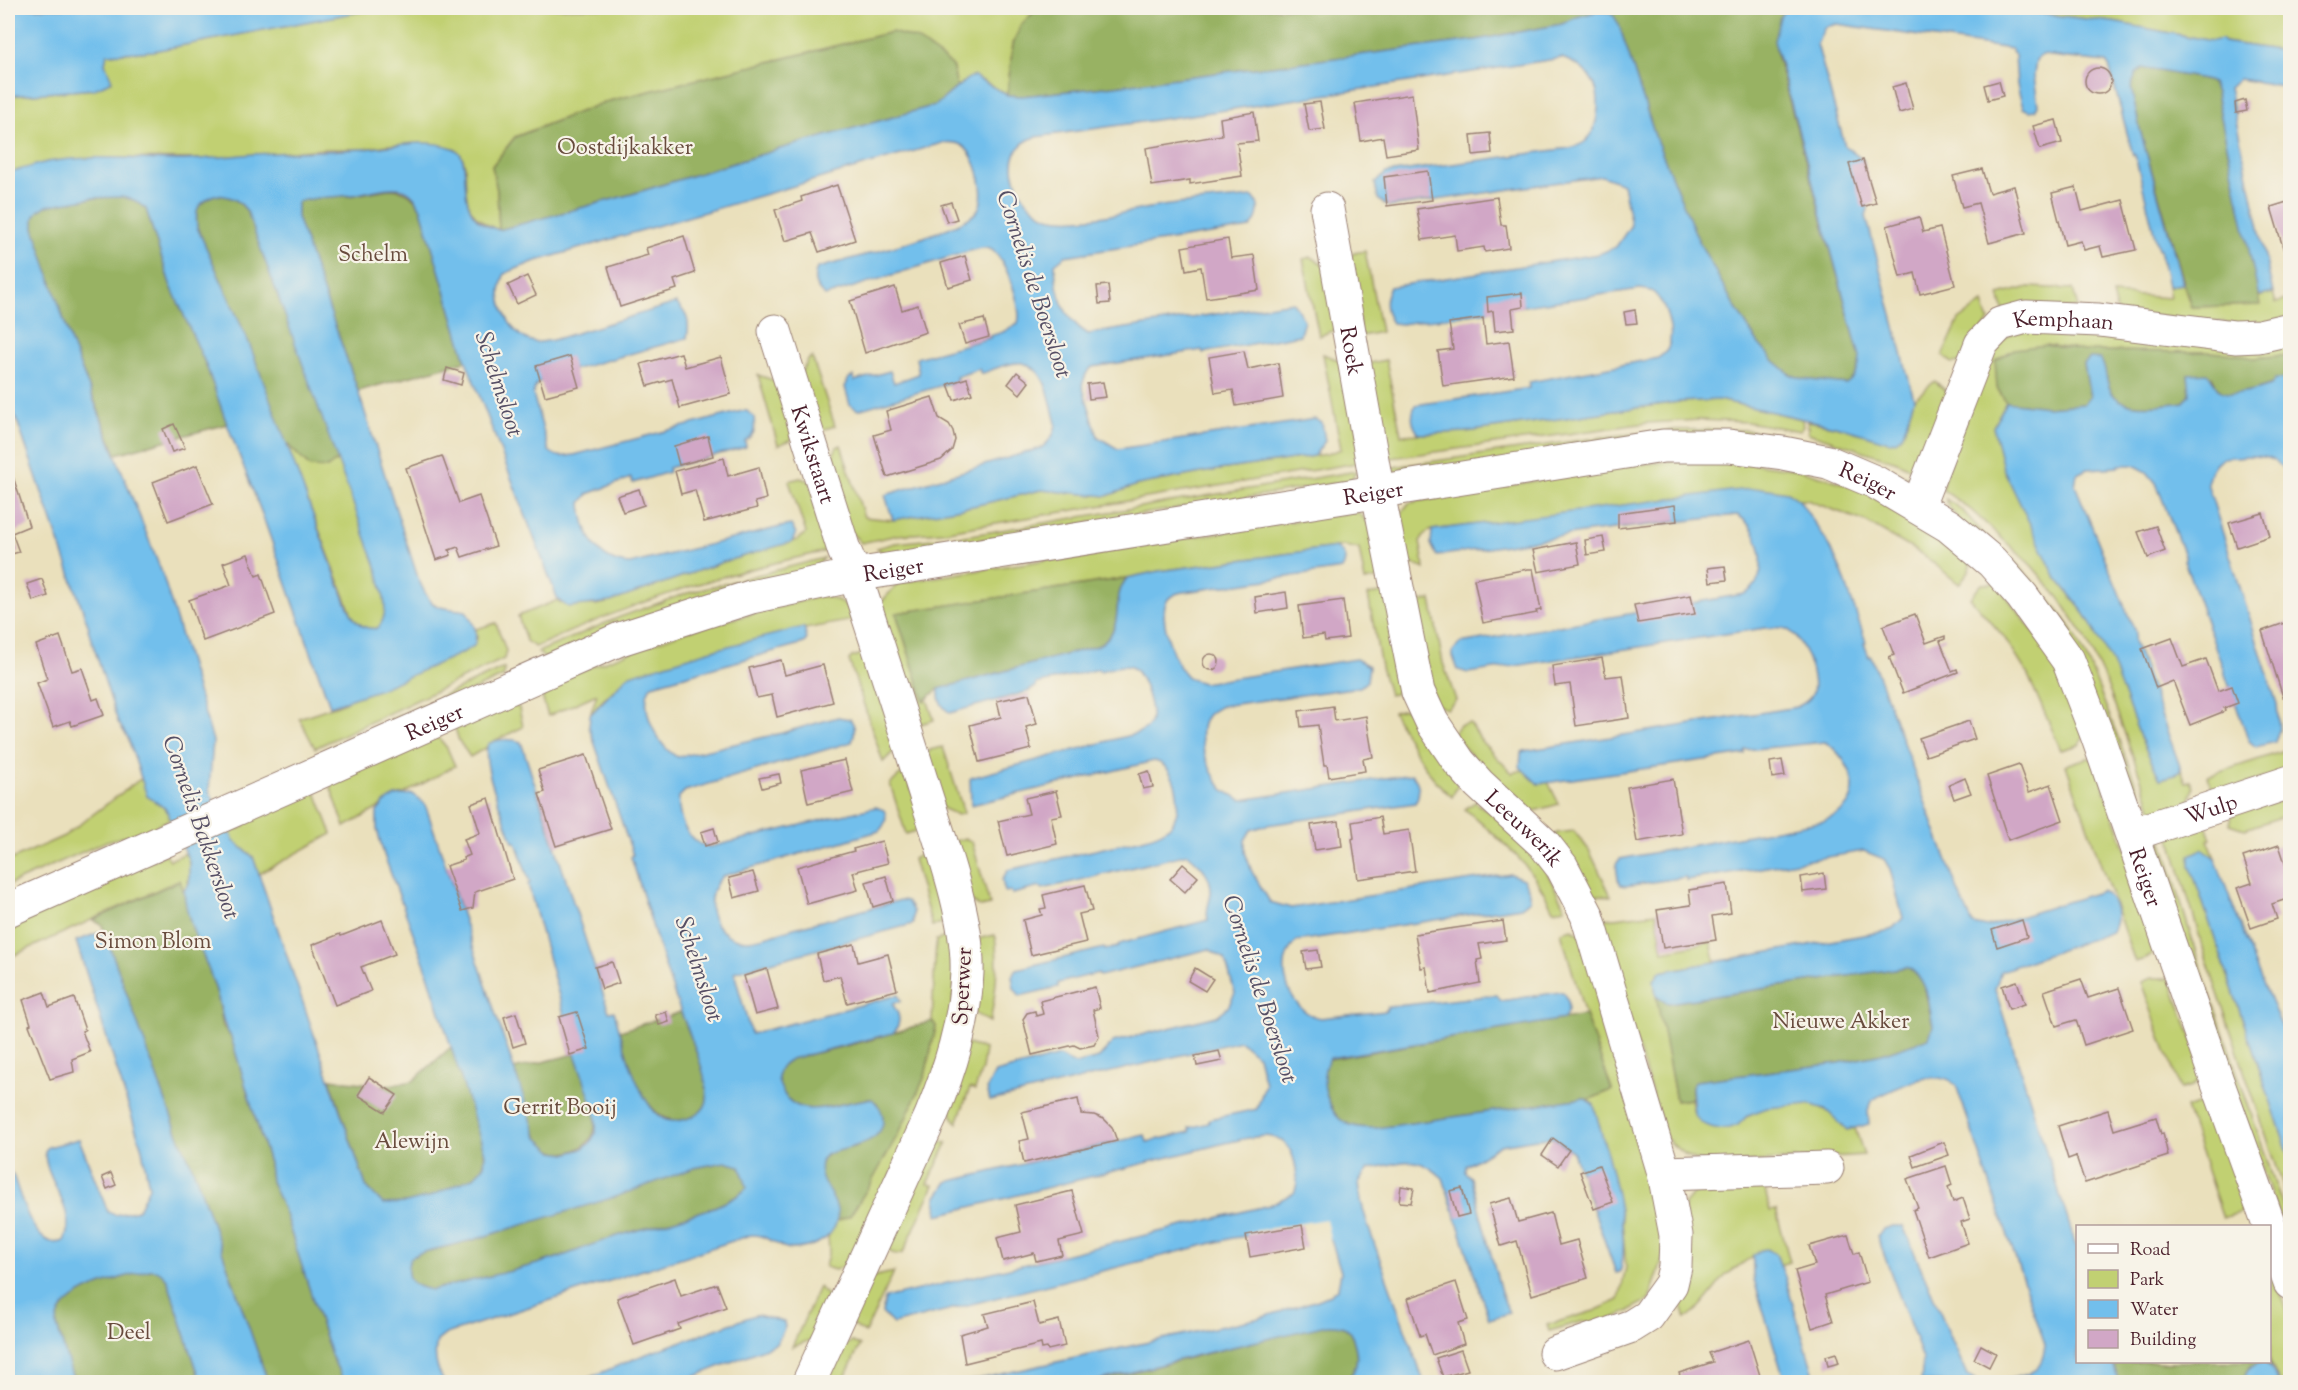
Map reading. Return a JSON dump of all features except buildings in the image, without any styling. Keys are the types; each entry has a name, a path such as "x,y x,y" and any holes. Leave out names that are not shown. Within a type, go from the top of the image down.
{"street":[{"name":"Roek","path":"1327,209 1378,493"},
{"name":"Kemphaan","path":"1918,506 1981,344 2000,324 2026,317 2099,320 2235,337 2259,336 2290,329"},
{"name":"Kwikstaart","path":"775,331 844,550 855,575"},
{"name":"Reiger","path":"8,910 620,639 751,597 855,575 1663,446 1729,446 1783,453 1828,462 1875,482 1949,526 1992,562 2022,596 2068,660 2133,834 2217,1081 2269,1225"},
{"name":"Leeuwerik","path":"1378,493 1418,692 1432,722 1459,762 1479,784 1544,844 1567,876 1587,915 1664,1173 1676,1234 1675,1267 1671,1284 1648,1316 1632,1326 1555,1353"},
{"name":"Sperwer","path":"809,1383 913,1158 949,1071 962,1024 967,970 964,928 939,834 855,575"},
{"name":"Wulp","path":"2133,834 2290,782"},
{"path":"1664,1173 1827,1168"},
{"name":"Reiger","path":"2271,1230 2290,1283"}],"green space":[{"path":"379,8 1038,8 1021,25 1013,44 1007,95 977,79 971,79 957,87 952,65 892,32 605,102 515,137 492,166 497,190 499,230 482,221 472,211 467,200 465,166 462,156 454,148 388,145 364,149 324,149 210,159 105,158 47,162 24,170 8,172 8,96 95,89 107,54 153,51"},
{"path":"1038,8 1787,8 1780,19 1777,31 1777,56 1860,357 1857,372 1846,384 1802,379 1790,374 1758,343 1699,242 1656,139 1619,25 1595,12 1562,24 1476,40 1115,86 1022,96 1007,95 1013,44 1021,25"},
{"path":"1993,8 2290,8 2290,52 2221,40 2212,41 2113,22"},
{"name":"Oostdijkakker","path":"892,32 916,39 952,65 957,87 936,105 632,194 499,230 497,190 492,166 515,137 605,102"},
{"path":"2142,68 2204,79 2212,83 2261,305 2191,307 2140,130 2131,87 2136,74"},
{"name":"Schelm","path":"388,189 408,193 421,209 466,361 358,391 297,217 297,202 313,197 349,196"},
{"path":"214,195 233,198 247,211 339,459 327,468 310,467 285,442 249,343 197,227 198,207"},
{"path":"122,197 134,200 146,209 170,284 206,365 227,424 116,454 72,345 34,228 34,221 38,210 54,203 78,199"},
{"path":"1365,251 1381,332 1361,336 1350,257 1354,253"},
{"path":"1311,257 1326,266 1340,328 1319,336 1303,259"},
{"path":"2183,284 2191,307 2260,305 2258,293 2261,296 2273,293 2276,303 2290,299 2290,320 2265,326 2117,313 2112,294 2170,298 2168,286"},
{"path":"2029,287 2073,289 2078,308 2004,313 1999,295"},
{"path":"1983,303 1989,321 1961,362 1952,363 1943,355 1959,320"},
{"path":"2024,327 2290,342 2290,355 2253,358 2209,352 2084,351 2045,345 1997,388 2006,402 1993,427 2055,576 2085,614 2112,661 2141,739 2160,779 2175,775 2181,769 2186,782 2190,781 2193,788 2189,802 2163,811 2152,809 2108,687 2085,637 2060,599 2031,565 1971,510 1943,490 1943,482 1992,345"},
{"path":"2045,345 2084,351 2209,352 2253,358 2290,355 2290,379 2236,394 2220,390 2212,377 2188,374 2190,394 2184,402 2143,406 2123,402 2115,397 2110,389 2102,362 2084,364 2090,397 2084,404 2047,407 2006,402 1997,388 1995,361 2014,349"},
{"path":"1323,354 1347,366 1363,462 942,532 898,535 861,543 847,528 827,465 837,447 841,445 864,517 893,520 973,506 1041,490 1107,496 1137,485 1327,454 1341,449"},
{"path":"812,357 835,426 825,429 815,427 798,377"},
{"path":"1386,360 1401,435 1466,432 1678,402 1719,400 1802,419 1803,426 1800,431 1747,422 1699,420 1647,423 1384,459 1365,364"},
{"path":"758,375 776,381 794,432 791,440 778,445"},
{"path":"1935,381 1950,395 1917,472 1897,462 1808,433 1808,421 1903,434 1914,399"},
{"path":"1675,430 1741,430 1782,435 1836,450 1907,477 1900,478 1816,450 1397,472 1387,468 1603,437"},
{"path":"285,442 297,453 327,468 339,459 382,584 385,616 378,628 365,627 354,620"},
{"path":"1712,458 1801,470 1862,489 1971,559 1969,571 1959,584 1925,556 1866,522 1807,500 1799,500 1787,492 1582,512 1432,530 1427,532 1420,542 1425,569 1403,560 1399,520 1401,513 1409,503 1619,466"},
{"path":"1357,471 1350,481 885,555 877,548 895,543 972,535"},
{"path":"800,478 810,481 827,551 751,569 678,590 607,616 535,647 526,641 518,616 558,600 560,603 596,605 610,602 720,563 797,540 806,533 789,481"},
{"path":"1946,499 1962,510 1991,542 2012,559 2071,627 2089,663 2144,805 2132,794 2104,717 1949,507"},
{"path":"1352,512 1359,513 1371,526 1386,577 1365,581 1359,549 1344,546 1159,571 1127,578 896,613 924,701 927,699 934,720 920,724 878,606 898,583"},
{"path":"824,558 814,570 544,658 538,652 620,617 684,594"},
{"path":"1127,578 1119,596 1113,631 1097,646 939,689 924,701 896,613"},
{"path":"1996,583 2046,648 2085,734 2079,745 2061,750 2027,673 2004,637 1970,598 1982,584"},
{"path":"1389,592 1407,683 1395,694 1389,695 1381,667 1368,595"},
{"path":"821,596 833,598 842,603 858,619 805,629 804,627 630,675 590,715 597,694 548,716 543,700 542,685 686,631"},
{"path":"1431,600 1443,663 1456,700 1447,709 1435,705 1411,603"},
{"path":"496,623 506,651 504,659 315,748 299,718 338,705 477,639 476,629"},
{"path":"864,654 899,746 883,762 849,660"},
{"path":"504,668 504,676 322,758 317,753"},
{"path":"508,700 519,708 523,727 488,744 487,747 470,757 459,741 454,725"},
{"path":"1405,709 1419,717 1461,778 1452,797 1426,768 1393,712"},
{"path":"1470,723 1482,742 1512,773 1523,770 1538,784 1548,782 1559,804 1527,813 1452,735 1460,725"},
{"path":"435,733 447,748 455,766 404,794 395,796 345,827 331,788 335,778"},
{"path":"943,747 964,813 958,815 942,808 926,758 930,750"},
{"path":"2290,749 2290,770 2214,794 2208,776"},
{"path":"2087,758 2094,759 2160,948 2145,959 2135,962 2066,765"},
{"path":"904,772 924,819 919,830 906,834 890,784"},
{"path":"143,779 147,796 166,809 170,819 146,831 107,841 8,885 8,861 64,836"},
{"path":"310,790 317,795 332,834 259,874 253,857 234,841 230,833 245,826 243,821"},
{"path":"2287,800 2290,814 2245,829 2230,824 2233,811"},
{"path":"1475,802 1532,843 1565,908 1553,910 1526,866 1465,809"},
{"path":"2200,822 2207,827 2211,839 2208,840 2215,858 2202,850 2190,865 2290,1158 2290,1206 2205,955 2169,833"},
{"path":"1574,831 1589,850 1611,896 1594,895 1555,835"},
{"path":"965,838 972,842 990,905 980,907 968,899 952,842"},
{"path":"2162,839 2196,953 2290,1227 2290,1249 2156,858"},
{"path":"928,850 952,914 942,923 932,926 913,859"},
{"path":"186,853 190,872 184,890 179,880 8,958 8,926 166,854 170,860"},
{"name":"Simon Blom","path":"180,880 218,997 223,1026 231,1037 269,1163 271,1181 284,1211 331,1355 344,1382 268,1382 194,1171 178,1135 102,925 93,920"},
{"path":"1656,913 1663,951 1711,942 1715,962 1660,972 1654,981 1676,1101 1691,1099 1694,1114 1737,1125 1755,1112 1774,1107 1806,1104 1822,1108 1847,1130 1855,1128 1864,1155 1714,1164 1687,1156 1666,1138 1598,920"},
{"path":"1572,929 1584,936 1669,1241 1649,1300 1597,1327 1584,1321 1549,1331 1547,1325 1594,1311 1619,1300 1626,1267 1622,1220 1594,1105 1588,1100 1612,1090 1585,1015 1561,932"},
{"path":"995,935 996,979 990,1022 974,1013 977,939"},
{"path":"946,937 958,941 950,1036 855,1261 835,1270 825,1267 829,1250 828,1237 837,1221 850,1216 902,1127 925,1076 936,1027 932,1021 936,940"},
{"name":"Nieuwe Akker","path":"1907,967 1918,974 1923,981 1933,1026 1929,1038 1882,1054 1839,1063 1696,1081 1692,1087 1691,1099 1676,1101 1656,995 1669,1003"},
{"path":"2152,978 2170,978 2205,1076 2192,1086 2180,1089 2141,982"},
{"path":"681,1012 704,1075 707,1099 705,1106 698,1114 676,1120 663,1116 651,1107 642,1093 620,1031"},
{"path":"1585,1015 1612,1090 1588,1100 1584,1098 1373,1128 1356,1127 1344,1122 1339,1118 1327,1097 1323,1072 1324,1066 1330,1059"},
{"path":"932,1021 936,1026 925,1076 902,1127 850,1216 837,1221 834,1201 821,1177 821,1163 828,1154 862,1143 883,1117 877,1103 871,1099 813,1109 792,1103 781,1088 778,1077 780,1068 791,1059 870,1040"},
{"path":"967,1044 985,1049 982,1069 975,1090 970,1088 957,1123 952,1116 951,1096 956,1073"},
{"name":"Alewijn","path":"452,1046 483,1145 482,1169 466,1181 434,1195 413,1202 383,1204 366,1186 330,1079 387,1086 413,1081"},
{"name":"Gerrit Booij","path":"575,1054 591,1096 596,1124 593,1136 584,1145 570,1152 561,1153 545,1146 535,1132 514,1069"},
{"path":"2197,1104 2215,1104 2251,1209 2223,1218 2186,1108"},
{"path":"930,1139 947,1143 928,1184 934,1185 903,1253 896,1255 882,1247"},
{"path":"725,1162 740,1166 747,1187 724,1203 705,1210 611,1238 533,1265 432,1290 419,1287 409,1277 410,1258 420,1253 473,1240 694,1168"},
{"path":"1763,1181 1770,1211 1776,1210 1790,1262 1780,1265 1776,1254 1761,1250 1725,1276 1701,1306 1686,1319 1678,1293 1685,1204 1698,1188"},
{"path":"2271,1263 2290,1320 2290,1382 2279,1382 2271,1363"},
{"name":"Deel","path":"156,1269 161,1271 167,1279 201,1382 74,1382 57,1326 59,1314 78,1295 92,1288"},
{"path":"894,1272 865,1333 848,1322 867,1278"},
{"path":"819,1287 836,1305 821,1336 792,1347"},
{"path":"1321,1325 1342,1326 1348,1330 1354,1341 1356,1365 1351,1374 1340,1382 1093,1382"},
{"path":"852,1342 860,1345 843,1382 820,1382 838,1344 845,1345"},
{"path":"2119,1363 2267,1363 2250,1367 2244,1382 2118,1382 2114,1365"}],"water":[{"path":"8,8 379,8 153,51 107,54 105,63 112,81 95,89 8,96"},
{"path":"1787,8 1993,8 2113,22 2212,41 2221,39 2224,42 2290,52 2290,87 2239,79 2229,88 2273,293 2261,296 2258,293 2212,83 2204,79 2142,68 2136,74 2131,87 2140,130 2183,284 2168,286 2135,155 2133,155 2106,62 2042,55 2036,60 2034,75 2038,105 2035,110 2029,111 2023,108 2017,85 2015,55 2011,49 1837,24 1825,27 1817,44 1845,146 1864,161 1868,209 1866,216 1914,399 1903,434 1896,441 1889,442 1839,427 1719,400 1678,402 1466,432 1419,434 1412,420 1415,405 1530,388 1529,382 1658,358 1667,349 1670,342 1670,327 1666,311 1654,293 1640,289 1401,324 1392,323 1387,314 1385,300 1390,287 1599,254 1616,247 1631,225 1623,184 1602,176 1389,207 1378,199 1375,183 1386,173 1570,148 1583,143 1594,127 1598,102 1595,86 1582,69 1562,58 1036,137 1023,144 1015,154 1013,166 1015,179 1029,204 1040,213 1052,218 1091,218 1162,206 1253,197 1258,208 1257,217 1250,228 1065,256 1055,264 1057,285 1066,312 1079,328 1088,334 1293,302 1304,320 1300,335 1203,353 1202,350 1092,367 1086,374 1082,385 1098,437 1118,449 1315,419 1322,423 1325,441 1314,456 1137,485 1107,496 1041,490 973,506 893,520 885,495 1041,448 1052,437 1056,423 1043,379 1031,366 1023,363 1007,365 981,374 979,369 956,377 957,381 858,410 850,405 845,387 849,378 853,376 854,381 890,371 894,383 919,374 916,358 990,338 1018,323 1018,306 1007,271 996,253 987,248 966,252 825,296 817,287 815,276 817,268 928,236 967,219 977,211 981,200 981,186 971,156 962,145 942,143 533,262 504,274 500,293 506,316 520,335 534,342 553,340 676,303 687,319 687,338 544,378 536,385 533,394 549,451 555,455 574,455 742,411 747,411 754,417 754,431 745,441 746,447 668,468 669,472 633,483 631,478 588,494 581,503 582,514 589,535 601,552 609,558 630,564 785,526 791,525 796,533 792,542 720,563 610,602 568,607 558,600 466,361 421,209 416,200 406,190 391,188 304,200 297,202 297,217 358,391 418,578 434,605 466,611 476,632 474,646 462,653 378,690 330,706 206,365 170,284 146,209 134,200 122,197 92,198 46,206 38,211 34,218 34,228 72,345 162,573 213,741 209,790 234,841 253,857 366,1186 383,1204 406,1203 429,1197 474,1177 484,1166 485,1154 425,965 384,855 377,829 377,812 384,803 395,796 413,794 425,804 537,1137 554,1152 566,1154 582,1149 590,1143 596,1132 595,1112 575,1054 528,884 530,883 516,842 513,842 495,793 486,753 488,744 504,740 521,742 609,1012 614,1011 638,1085 653,1110 665,1120 679,1121 696,1115 704,1107 707,1096 699,1060 669,979 631,857 633,855 589,727 590,715 626,678 709,651 804,627 807,639 804,643 652,685 646,703 652,725 663,745 678,757 782,733 838,717 850,719 852,722 854,736 852,742 685,791 679,797 682,821 695,841 710,847 876,807 884,810 885,821 879,831 723,876 715,885 711,896 713,917 718,927 726,934 737,939 749,940 901,900 907,901 913,911 913,924 734,972 751,1034 898,995 901,1001 892,1004 899,1019 898,1026 893,1033 791,1059 779,1071 781,1088 792,1103 813,1109 872,1099 882,1113 882,1127 871,1139 862,1144 827,1154 822,1159 820,1168 822,1177 837,1210 837,1219 830,1234 813,1245 791,1249 766,1238 751,1235 446,1334 437,1341 435,1352 444,1382 344,1382 331,1355 284,1211 271,1181 269,1163 231,1037 224,1023 214,985 193,931 184,890 189,883 189,861 166,809 147,796 128,738 118,722 89,628 8,395 8,172 47,162 80,158 189,160 431,143 453,148 460,153 465,170 468,204 473,214 482,223 499,230 632,194 936,105 967,79 974,76 1007,95 1022,96 1476,40 1562,24 1595,12 1607,12 1614,16 1619,25 1656,139 1699,242 1758,343 1790,374 1802,379 1846,384 1857,372 1860,357 1774,41 1780,16","holes":["214,195 233,198 247,211 378,572 385,608 378,628 362,625 351,614 347,606 249,343 197,227 198,207","725,1162 740,1166 747,1187 724,1203 705,1210 611,1238 533,1265 432,1290 419,1287 409,1277 410,1258 420,1253 473,1240 615,1197 694,1168"]},
{"path":"2090,358 2100,359 2102,362 2110,389 2115,397 2133,405 2184,402 2190,394 2188,374 2207,373 2218,389 2229,393 2266,387 2271,385 2275,379 2290,379 2290,482 2286,473 2275,462 2253,456 2221,459 2213,466 2207,483 2277,704 2279,730 2275,742 2256,747 2249,741 2185,558 2156,483 2147,472 2134,465 2087,469 2077,474 2075,485 2135,632 2134,641 2181,769 2175,775 2160,779 2141,739 2111,661 2085,614 2055,576 2003,468 1993,427 2006,402 2047,407 2084,404 2090,397 2084,364"},
{"path":"1763,488 1787,492 1799,500 1830,546 1843,575 1869,657 1871,656 1960,896 1973,924 1987,927 2102,891 2114,905 2116,920 2112,932 2001,971 1995,989 2076,1246 2076,1363 2114,1365 2118,1382 1993,1382 2029,1374 2040,1363 2045,1344 1956,1085 1946,1080 1925,1078 1904,1085 1873,1099 1868,1111 1869,1124 1847,1130 1825,1109 1809,1104 1767,1108 1748,1115 1738,1125 1719,1129 1701,1123 1694,1114 1692,1087 1696,1081 1839,1063 1882,1054 1929,1038 1933,1026 1924,985 1920,978 1907,967 1668,1003 1656,995 1654,981 1660,972 1891,930 1903,918 1890,869 1884,859 1864,851 1686,880 1686,877 1625,886 1621,885 1618,879 1616,864 1620,859 1824,821 1835,815 1845,808 1853,791 1850,772 1839,754 1825,742 1745,750 1745,754 1538,784 1520,767 1521,753 1524,751 1797,707 1806,702 1814,688 1808,660 1794,634 1782,628 1765,628 1468,673 1458,670 1453,651 1460,643 1744,594 1753,588 1759,578 1761,554 1753,531 1746,521 1737,515 1588,532 1437,556 1431,544 1432,530"},
{"name":"Cornelis de Boersloot","path":"1336,547 1344,557 1345,562 1342,569 1178,593 1169,598 1164,608 1166,629 1173,653 1184,673 1192,680 1203,683 1356,659 1369,666 1367,681 1360,687 1221,706 1209,714 1203,725 1202,744 1212,773 1226,792 1242,800 1412,774 1417,781 1419,792 1415,803 1267,825 1251,830 1245,840 1245,852 1252,872 1270,902 1291,908 1511,874 1523,879 1530,892 1530,900 1521,907 1297,941 1289,950 1285,962 1285,974 1293,997 1309,1014 1320,1018 1386,1011 1387,1007 1497,995 1501,1001 1563,992 1568,1005 1564,1019 1330,1058 1324,1073 1329,1102 1344,1122 1356,1127 1377,1128 1584,1098 1594,1105 1616,1189 1623,1234 1620,1272 1616,1273 1573,1152 1554,1138 1500,1145 1466,1166 1465,1172 1471,1178 1501,1292 1509,1313 1489,1319 1443,1178 1417,1162 1400,1162 1369,1169 1359,1182 1361,1201 1368,1226 1424,1382 1340,1382 1348,1378 1356,1365 1354,1342 1346,1328 1339,1325 1327,1325 1093,1382 965,1382 1260,1318 1330,1295 1338,1288 1341,1272 1332,1242 1316,1226 1233,1238 893,1324 882,1313 885,1298 1270,1205 1294,1193 1297,1181 1294,1160 1289,1148 1282,1141 1274,1137 1253,1137 938,1215 936,1198 947,1182 1145,1135 1147,1142 1190,1132 1189,1128 1209,1123 1209,1119 1257,1109 1265,1084 1258,1056 1240,1041 990,1101 987,1088 995,1073 1059,1056 1075,1064 1099,1058 1113,1042 1217,1016 1228,1007 1235,993 1225,959 1209,949 1100,976 1098,973 1058,983 1058,987 1020,996 1014,988 1012,976 1017,969 1104,948 1105,950 1118,947 1119,944 1208,920 1210,881 1201,866 1188,854 1043,889 1040,887 1012,894 1011,891 1005,892 1002,880 1008,870 1139,840 1167,829 1175,819 1178,800 1176,789 1168,770 1162,764 1154,761 971,805 970,778 1138,733 1147,728 1151,720 1150,704 1141,678 1133,668 1125,666 1100,671 1099,669 1036,684 1036,687 1030,691 950,713 941,702 939,689 1097,646 1113,631 1119,596 1127,578 1159,571"},
{"path":"2202,849 2215,858 2255,965 2290,1046 2290,1158 2190,865 2190,855"},
{"path":"104,931 178,1135 194,1171 268,1382 201,1382 167,1279 160,1272 149,1270 92,1288 78,1295 59,1314 57,1326 74,1382 10,1382 8,1372 8,1175 10,1172 30,1220 44,1239 54,1242 64,1241 67,1218 46,1162 45,1151 48,1147 79,1139 108,1212 115,1215 138,1210 149,1187 142,1149 76,941"},
{"path":"1903,1226 1967,1375 1980,1382 1921,1382 1923,1359 1877,1236 1884,1229"},
{"path":"1766,1249 1776,1254 1785,1277 1816,1382 1785,1382 1753,1275 1753,1255"},
{"path":"755,1315 784,1322 785,1327 776,1344 681,1382 579,1382 641,1356"},
{"path":"2265,1363 2279,1382 2244,1382 2250,1368 2256,1364"}],"pier":[{"path":"1326,1219 1334,1257 1329,1243 1315,1229 1292,1230 1248,1239 1247,1232"}],"water label":[{"name":"Schelmsloot","path":"500,384"},
{"name":"Cornelis Bakkersloot","path":"202,827"},
{"name":"Schelmsloot","path":"700,969"}]}
